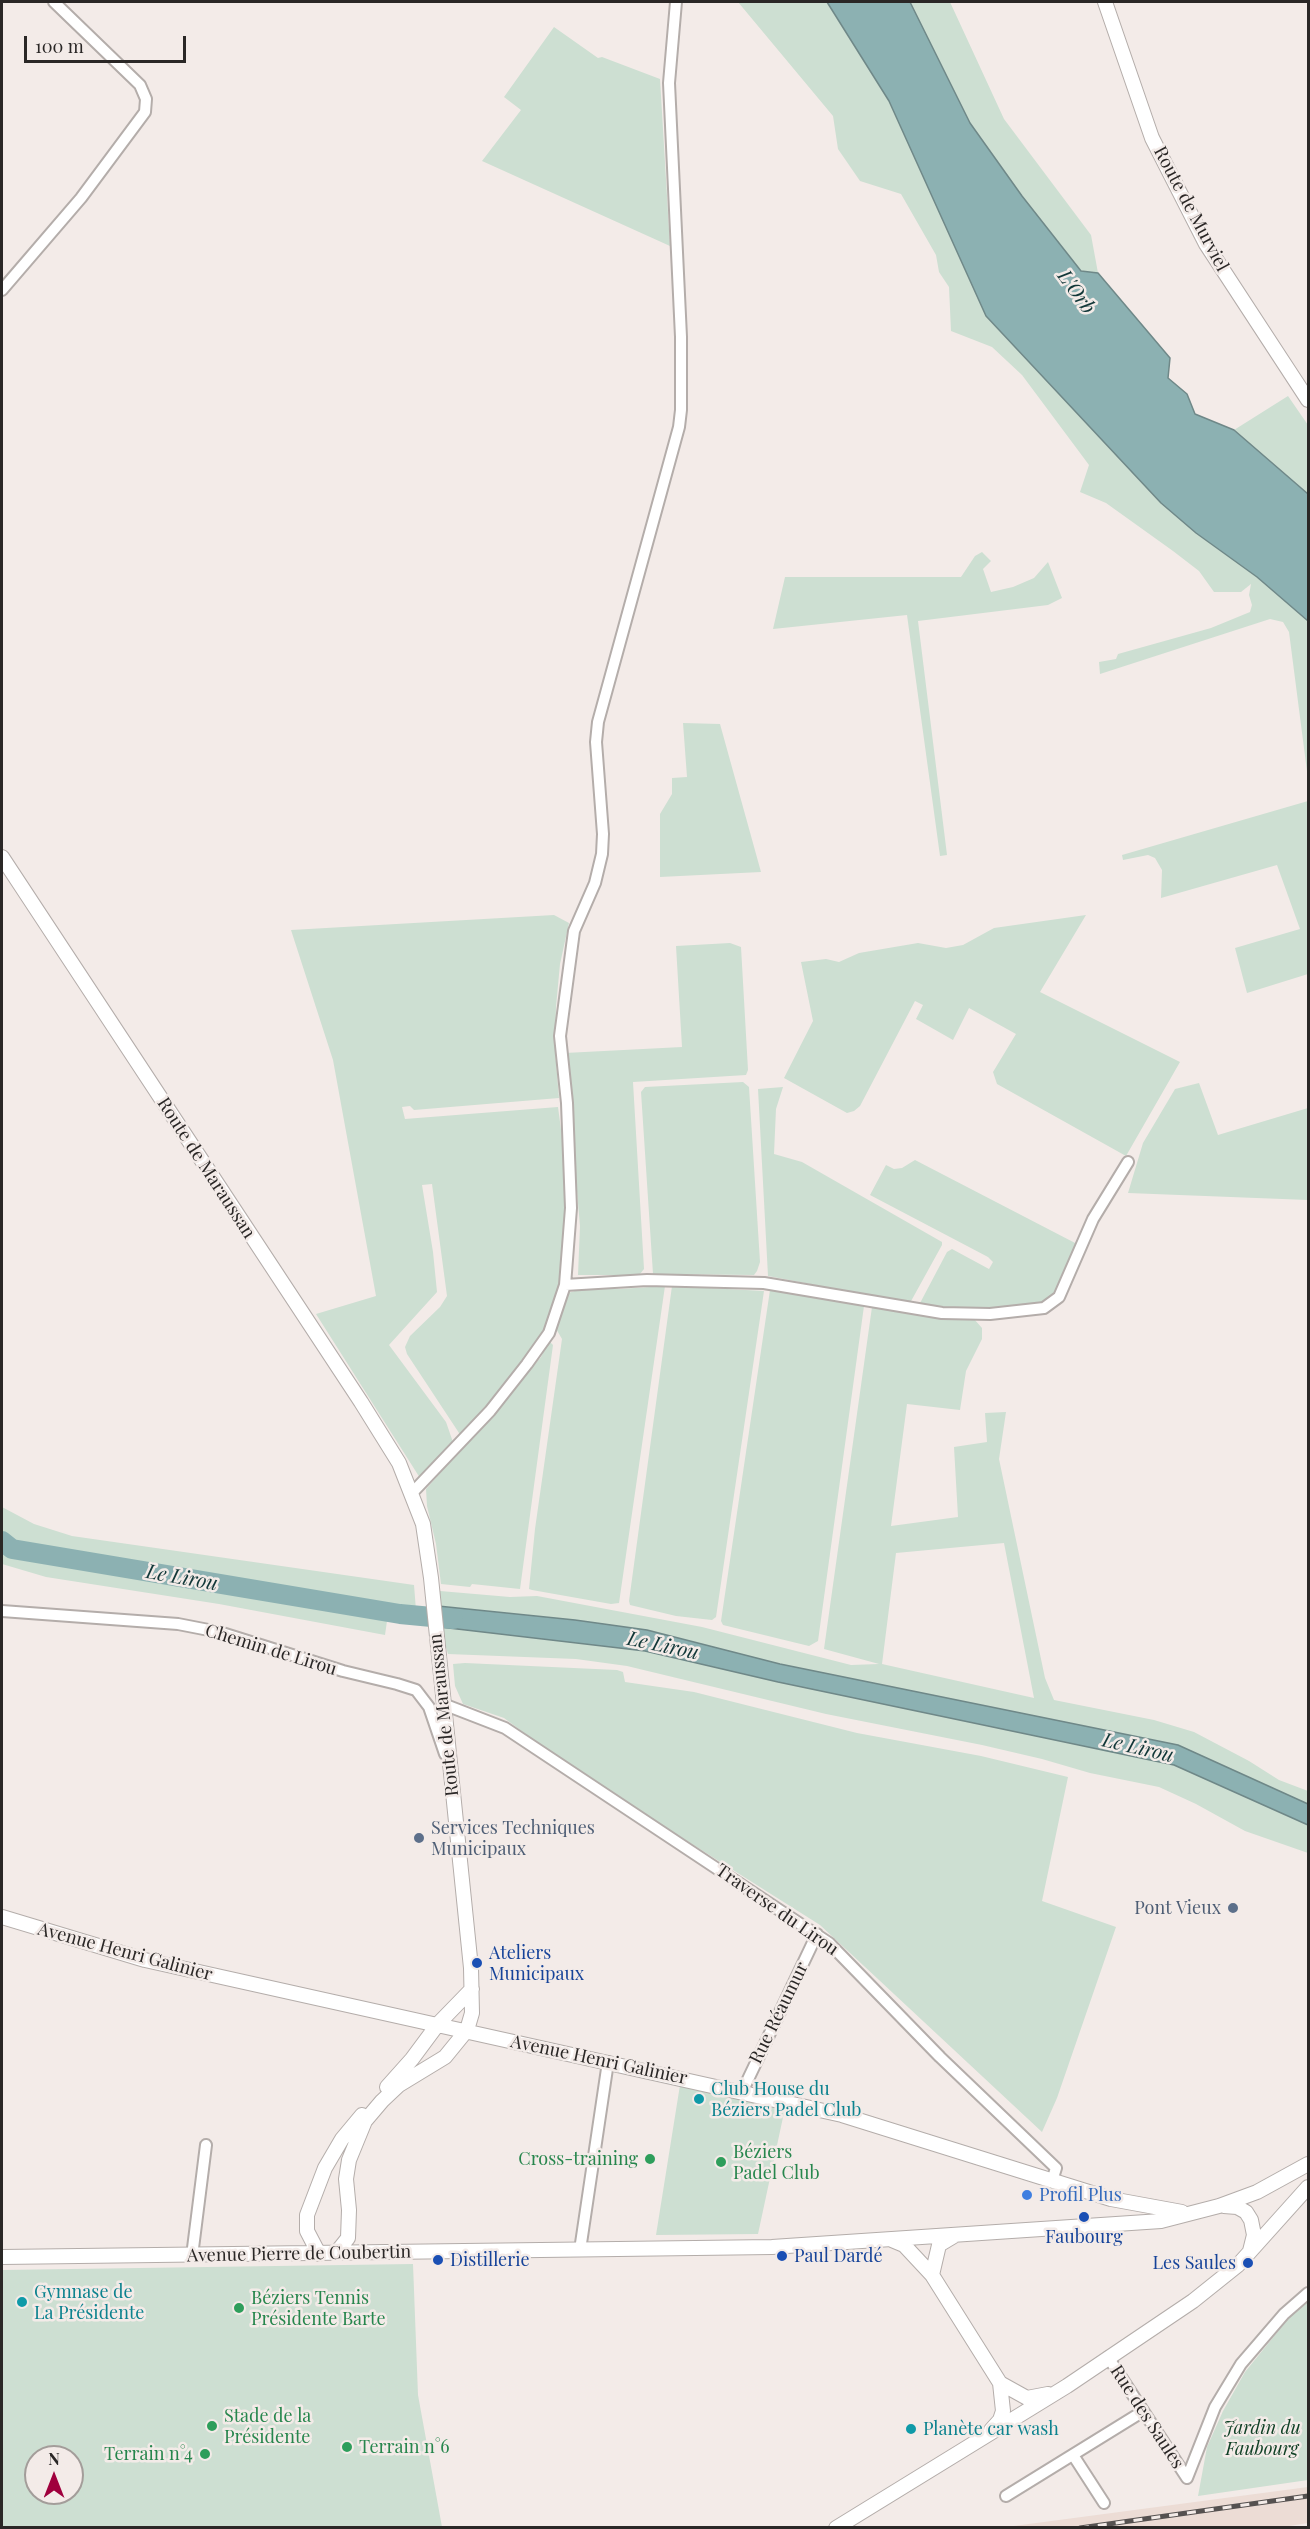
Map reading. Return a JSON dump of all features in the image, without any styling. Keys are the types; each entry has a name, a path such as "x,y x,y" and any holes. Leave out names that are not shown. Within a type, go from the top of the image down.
{"main road":[{"name":"Route de Murviel","path":"1105,2 1152,138 1168,170 1206,244 1308,400"},
{"name":"Route de Maraussan","path":"2,857 406,1480 412,1493 423,1524 432,1590 472,1989 472,2013 467,2030"},
{"name":"Route de Maraussan","path":"2,868 271,1272"},
{"name":"Avenue Henri Galinier","path":"2,1917 145,1960 842,2115 1054,2174 1111,2199 1167,2211 1193,2213"},
{"path":"320,2254 307,2231 307,2215 325,2168 342,2139 412,2060 438,2024 472,1989"},
{"path":"336,2253 348,2238 350,2225 346,2179 349,2160 365,2121 399,2085 445,2058 467,2030"},
{"name":"Avenue Pierre de Coubertin","path":"2,2257 772,2247 1161,2222 1219,2206 1257,2192 1308,2164"},
{"path":"836,2528 1067,2386 1224,2278 1308,2187"},
{"path":"1219,2206 1237,2207 1246,2212 1254,2227 1250,2252"},
{"path":"932,2276 939,2246 956,2235"},
{"path":"884,2239 904,2245 932,2276 1000,2383 1003,2411 1000,2420 986,2436"},
{"path":"1000,2383 1027,2398 1036,2398 1067,2386"}],"street":[{"path":"2,291 81,198 145,112 146,99 140,85 54,2"},
{"path":"412,1493 490,1411 527,1364 549,1333 565,1285 571,1208 567,1103 560,1036 574,931 595,883 602,855 596,742 598,722 679,427 681,410 681,337 669,83 676,2"},
{"path":"565,1285 648,1280 764,1283 942,1313 990,1314 1044,1308 1059,1297 1093,1219 1128,1162"},
{"name":"Chemin de Lirou","path":"2,1611 178,1624 219,1632 343,1671 416,1690 429,1707 450,1769"},
{"name":"Traverse du Lirou","path":"443,1704 505,1728 830,1943 1054,2174"},
{"name":"Rue Réaumur","path":"742,2092 817,1934"},
{"path":"580,2250 608,2062"},
{"path":"192,2256 206,2145"},
{"name":"Rue des Saules","path":"1108,2357 1187,2478 1215,2407 1240,2364 1284,2314 1308,2293"},
{"path":"1006,2496 1142,2412"},
{"path":"1072,2455 1104,2503"}],"shaded area":[{"path":"1308,2487 1308,2523 1277,2528 1006,2527"}],"green space":[{"path":"738,2 827,2 889,101 986,316 1161,503 1196,533 1257,577 1308,621 1308,779 1289,632 1283,622 1270,619 1100,674 1099,662 1116,659 1118,654 1211,628 1250,612 1251,584 1241,592 1214,592 1199,571 1173,551 1106,503 1080,492 1089,465 1022,375 992,347 951,331 949,287 939,272 936,255 901,194 860,181 838,149 833,116"},
{"path":"910,2 950,2 1004,119 1091,235 1098,273 1081,271 1022,196 970,123"},
{"path":"554,27 598,58 602,57 660,79 670,246 482,161 521,110 504,97"},
{"path":"1288,396 1308,425 1308,494 1234,430"},
{"path":"982,552 991,561 983,569 991,592 1013,587 1034,578 1048,562 1062,598 1048,605 918,621 947,855 940,856 907,615 773,629 785,577 961,577 975,556"},
{"path":"683,723 720,724 761,872 660,877 660,814 672,794 672,778 687,777"},
{"path":"1308,801 1308,974 1247,993 1235,948 1300,929 1277,865 1161,898 1162,870 1155,858 1148,855 1123,860 1122,855"},
{"path":"554,915 569,923 560,964 556,1007 555,1050 559,1098 414,1110 410,1106 402,1107 405,1119 558,1107 567,1174 566,1241 562,1275 553,1309 543,1333 492,1404 461,1436 407,1354 405,1347 410,1336 440,1307 447,1296 432,1184 422,1185 437,1292 389,1345 446,1422 454,1445 420,1478 316,1314 376,1296 333,1060 291,930"},
{"path":"1086,915 1040,992 1180,1062 1126,1156 997,1084 993,1072 1016,1034 969,1008 953,1040 916,1019 923,1005 915,1001 860,1106 854,1111 847,1113 784,1078 813,1021 801,962 826,959 839,962 859,953 918,943 946,948 963,945 994,928"},
{"path":"730,943 741,947 748,1070 746,1075 633,1082 644,1269 640,1274 633,1275 578,1275 580,1226 565,1053 682,1047 676,946"},
{"path":"743,1082 749,1087 760,1262 757,1271 754,1275 653,1274 641,1092 645,1087"},
{"path":"1199,1083 1218,1135 1308,1108 1308,1200 1128,1193 1143,1143 1175,1089"},
{"path":"783,1087 776,1109 774,1154 802,1162 942,1242 910,1303 768,1276 758,1089"},
{"path":"915,1160 1077,1244 1050,1305 982,1312 919,1305 947,1252 952,1249 989,1269 993,1262 988,1257 870,1195 886,1165 894,1169 902,1168"},
{"path":"665,1286 619,1603 611,1604 529,1589 535,1529 562,1339 555,1327 563,1299 568,1293 585,1288 620,1289"},
{"path":"672,1286 764,1291 716,1617 712,1620 676,1616 630,1605 629,1601"},
{"path":"770,1290 864,1306 818,1641 809,1646 723,1625 721,1621"},
{"path":"872,1307 974,1319 982,1328 982,1339 966,1371 960,1410 907,1404 891,1526 958,1517 954,1447 987,1442 985,1413 1006,1412 999,1459 1045,1678 1054,1700 1154,1720 1194,1732 1279,1780 1308,1791 1308,1804 1178,1745 780,1664 647,1630 440,1606 440,1591 510,1597 537,1596 702,1627 851,1665 879,1664 824,1649","holes":["1004,1543 1034,1698 882,1664 896,1553"]},
{"path":"549,1341 553,1345 520,1589 472,1584 470,1587 441,1584 426,1489 541,1357"},
{"path":"2,1507 34,1524 72,1536 414,1585 416,1610 392,1609 240,1584 238,1594 387,1621 385,1635 219,1604 46,1577 2,1564"},
{"path":"440,1627 645,1651 778,1682 1174,1765 1308,1825 1308,1853 1245,1831 1159,1787 1090,1773 982,1745 826,1714 627,1666 576,1659 448,1654"},
{"path":"453,1664 617,1670 623,1672 625,1682 694,1692 857,1733 981,1756 1068,1777 1042,1901 1116,1927 1057,2098 1042,2132 820,1925 570,1767 504,1718 463,1704 455,1686"},
{"name":"Béziers Padel Club","path":"680,2085 785,2108 758,2234 656,2235"},
{"name":"Stade de la Présidente","path":"413,2264 418,2395 442,2527 2,2527 2,2270"},
{"name":"Jardin du Faubourg","path":"1308,2300 1308,2480 1198,2496 1207,2447 1223,2411 1245,2372 1288,2319"}],"water":[{"name":"L'Orb","path":"827,2 910,2 970,123 1022,196 1081,271 1098,273 1170,358 1168,378 1187,394 1195,414 1234,430 1308,494 1308,621 1257,577 1196,533 1161,503 986,316 889,101"},
{"path":"438,1606 647,1630 780,1664 1178,1745 1308,1804 1308,1825 1174,1765 778,1682 645,1651 440,1627"}],"waterway":[{"name":"Le Lirou","path":"2,1541 12,1549 400,1614 453,1619"}],"railway":[{"path":"1080,2528 1308,2496"}],"place":[{"name":"Services Techniques Municipaux","path":"419,1838"},
{"name":"Pont Vieux","path":"1233,1908"},
{"name":"Ateliers Municipaux","path":"477,1963"},
{"name":"Club House du Béziers Padel Club","path":"699,2099"},
{"name":"Cross-training","path":"650,2159"},
{"name":"Béziers Padel Club","path":"721,2162"},
{"name":"Profil Plus","path":"1027,2195"},
{"name":"Faubourg","path":"1084,2217"},
{"name":"Paul Dardé","path":"782,2256"},
{"name":"Distillerie","path":"438,2260"},
{"name":"Les Saules","path":"1248,2263"},
{"name":"Gymnase de La Présidente","path":"22,2302"},
{"name":"Béziers Tennis Présidente Barte","path":"239,2308"},
{"name":"Stade de la Présidente","path":"212,2426"},
{"name":"Planète car wash","path":"911,2429"},
{"name":"Terrain n°6","path":"347,2447"},
{"name":"Terrain n°4","path":"205,2454"}]}
